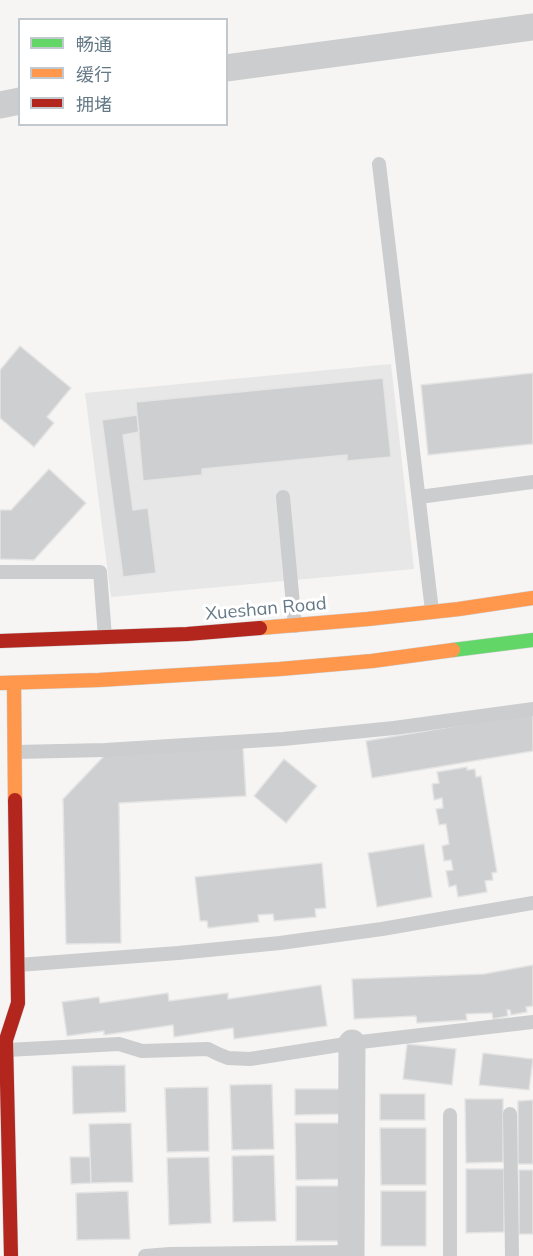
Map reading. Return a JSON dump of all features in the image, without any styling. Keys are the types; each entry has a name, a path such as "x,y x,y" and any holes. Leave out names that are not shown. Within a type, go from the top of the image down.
{"main road":[{"name":"Xueshan Road","path":"0,641 187,634 295,626 533,598"},
{"path":"0,683 99,680 280,669 407,657 533,640"},
{"path":"11,1256 4,1039 18,1003 14,683"}],"street":[{"path":"228,68 533,27"},
{"path":"0,105 18,101"},
{"path":"351,1254 352,1043"}],"lane":[{"path":"379,164 432,611"},
{"path":"419,497 533,482"},
{"path":"283,497 295,626"},
{"path":"0,572 100,572 105,638"},
{"path":"15,752 105,750 283,739 394,728 533,709"},
{"path":"18,965 178,954 280,943 382,929 533,903"},
{"path":"4,1039 119,1044 142,1051 208,1049 218,1054 250,1059 352,1043 533,1022"},
{"path":"510,1114 512,1256"},
{"path":"450,1115 450,1256"},
{"path":"145,1256 351,1254"}],"shaded area":[{"path":"391,364 414,569 111,597 85,393"}],"building":[{"path":"20,346 71,388 47,417 54,423 34,447 0,418 0,370"},
{"path":"533,373 533,444 428,455 421,385"},
{"path":"383,378 391,457 347,461 347,455 202,469 202,475 143,481 136,402"},
{"path":"137,415 139,432 123,435 133,510 148,508 156,573 123,577 102,420"},
{"path":"49,469 86,503 34,560 0,559 0,510 11,510"},
{"path":"533,713 533,751 372,778 366,741"},
{"path":"243,747 246,796 119,803 121,943 66,944 63,799 105,755"},
{"path":"284,759 317,786 286,823 254,796"},
{"path":"467,767 467,770 475,769 476,777 481,776 497,872 492,873 493,880 485,881 487,892 458,897 456,885 449,887 446,871 453,870 451,860 444,861 442,846 449,844 446,824 439,825 436,809 443,808 442,798 434,800 432,784 439,783 437,772"},
{"path":"424,844 432,897 377,907 368,853"},
{"path":"322,863 326,908 315,909 316,917 274,921 273,914 258,915 259,922 208,928 207,921 200,921 195,877"},
{"path":"533,965 533,1006 526,1007 527,1012 511,1015 510,1010 507,1010 508,1016 493,1019 492,1013 466,1014 467,1020 417,1023 416,1016 354,1019 352,979 484,974"},
{"path":"321,985 327,1026 234,1039 233,1028 174,1037 173,1025 104,1035 104,1031 67,1036 62,1002 99,997 100,1003 168,993 169,1001 228,993 228,999"},
{"path":"407,1044 456,1049 452,1085 403,1079"},
{"path":"483,1053 533,1059 529,1090 479,1085"},
{"path":"125,1065 126,1112 73,1114 72,1066"},
{"path":"272,1084 274,1149 232,1150 230,1085"},
{"path":"208,1087 209,1151 167,1152 165,1088"},
{"path":"295,1089 340,1089 341,1114 295,1115"},
{"path":"380,1094 425,1094 425,1120 380,1120"},
{"path":"465,1099 503,1099 503,1162 466,1163"},
{"path":"533,1100 533,1164 518,1164 518,1101"},
{"path":"131,1123 133,1182 91,1183 89,1124"},
{"path":"295,1123 340,1123 341,1179 296,1180"},
{"path":"380,1128 426,1128 426,1185 381,1185"},
{"path":"274,1155 276,1221 233,1222 232,1156"},
{"path":"70,1157 90,1157 91,1183 71,1184"},
{"path":"209,1157 211,1223 169,1225 167,1158"},
{"path":"466,1169 504,1169 504,1232 466,1233"},
{"path":"519,1170 533,1170 533,1234 519,1234"},
{"path":"296,1186 341,1186 341,1241 296,1241"},
{"path":"128,1191 130,1239 77,1240 76,1193"},
{"path":"381,1191 426,1191 426,1246 381,1246"}],"traffic: fast":[{"path":"453,650 533,640"}],"traffic: slow":[{"path":"260,628 368,619 533,598"},
{"path":"0,683 99,680 280,669 372,661 453,650"},
{"path":"14,683 15,800"}],"traffic: jam":[{"path":"0,641 187,634 260,628"},
{"path":"11,1256 6,1040 18,1003 15,800"}]}
